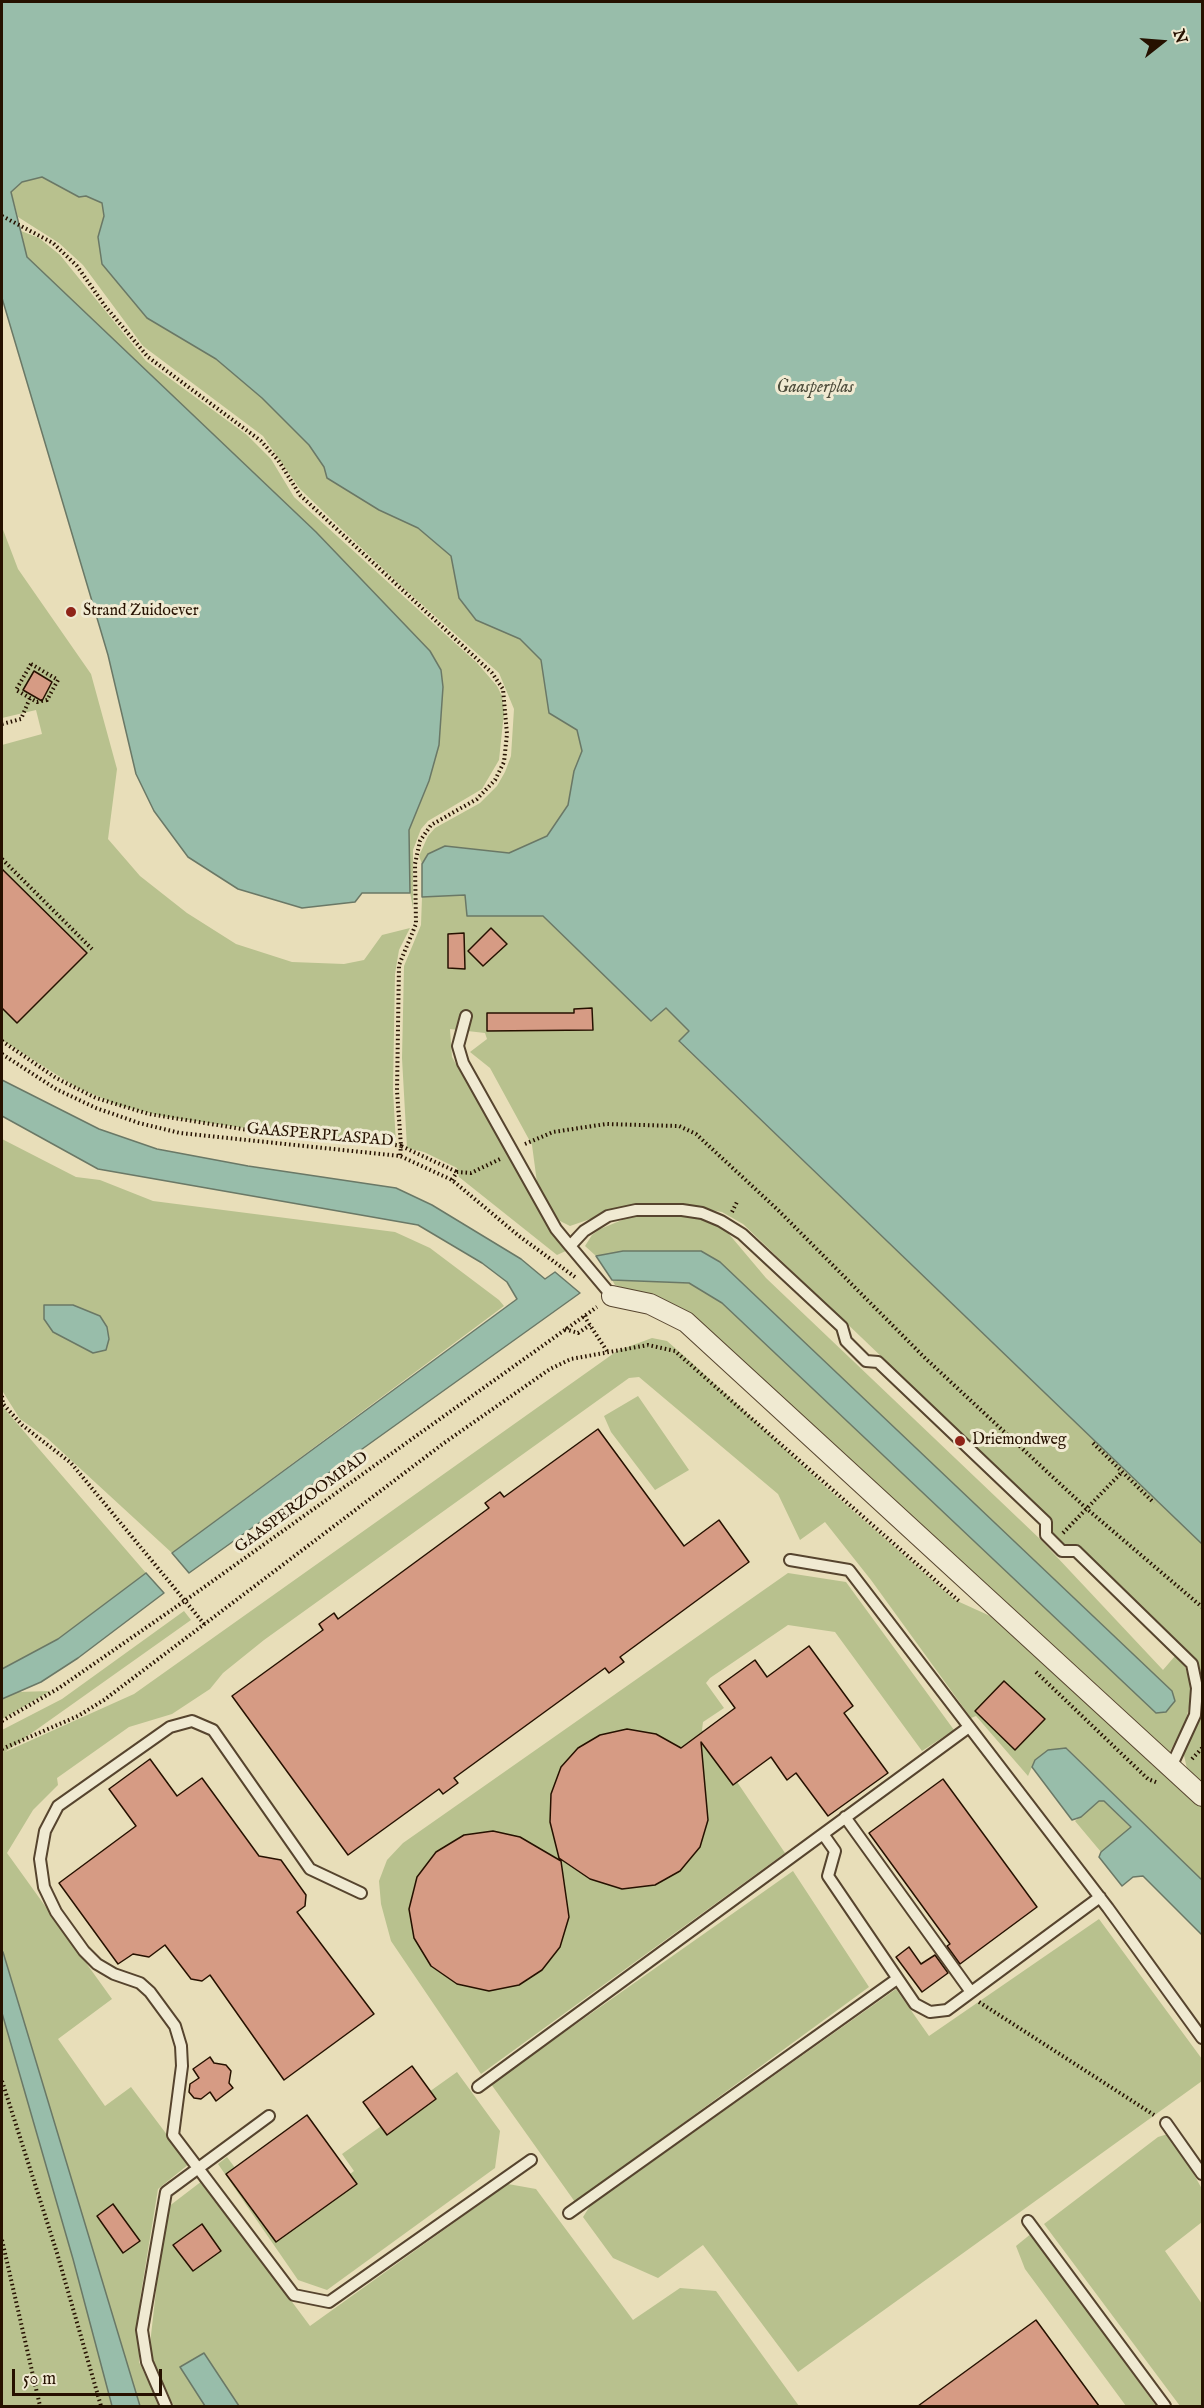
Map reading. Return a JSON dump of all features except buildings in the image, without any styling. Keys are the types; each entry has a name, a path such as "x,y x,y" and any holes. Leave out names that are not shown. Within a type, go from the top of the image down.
{"street":[{"path":"612,1296 650,1304 686,1322 1203,1796"}],"lane":[{"path":"466,1016 458,1046 463,1063 556,1229 612,1296"},
{"path":"570,1245 584,1231 608,1216 636,1210 682,1210 702,1213 727,1224 742,1234 842,1327 846,1341 866,1361 878,1362 1046,1522 1046,1534 1062,1551 1077,1551 1192,1664 1197,1688 1195,1714 1171,1767"},
{"path":"790,1560 849,1570 1100,1897 1203,2038"},
{"path":"361,1893 310,1869 213,1730 192,1721 170,1727 58,1806 45,1831 40,1859 44,1887 56,1912 84,1951 97,1964 114,1974 140,1983 150,1992 175,2026 181,2046 182,2066 173,2135 294,2295 329,2302 531,2160"},
{"path":"478,2087 969,1727"},
{"path":"845,1817 971,1992"},
{"path":"823,1834 835,1851 828,1876 915,2004 930,2012 947,2010 1100,1897"},
{"path":"569,2213 897,1979"},
{"path":"166,2406 147,2362 142,2330 166,2192 269,2116"},
{"path":"1166,2123 1203,2174"},
{"path":"1028,2221 1165,2406"}],"path":[{"path":"2,216 52,243 76,266 105,306 148,357 261,441 278,460 300,495 483,666 503,689 507,734 504,762 495,780 477,799 431,825 420,841 415,864 416,924 399,965 397,1091 400,1156"},
{"path":"31,664 58,680 47,699 38,702 30,698 16,690 31,664"},
{"path":"2,723 21,719 30,698"},
{"path":"2,858 92,949"},
{"path":"2,1041 56,1078 96,1098 148,1114 267,1133 369,1140 401,1146 457,1172"},
{"name":"GAASPERPLASPAD","path":"2,1054 23,1070 96,1108 159,1128 180,1133 282,1146 354,1149 400,1156 452,1180 527,1242 578,1279"},
{"name":"GAASPERZOOMPAD","path":"2,1721 59,1688 186,1600 612,1296"},
{"path":"584,1316 607,1351"},
{"path":"565,1329 578,1334 590,1325"},
{"path":"2,1749 78,1716 104,1700 514,1392 571,1359 607,1351 648,1345 675,1351 829,1485 955,1600 966,1604"},
{"path":"2,1396 3,1404 22,1425 71,1463 205,1625"},
{"path":"1093,1443 1154,1503"},
{"path":"1054,1542 1122,1472"},
{"path":"971,1992 980,2002 1166,2123"},
{"path":"2,2081 57,2253 101,2406"},
{"path":"2,2240 40,2406"}],"shaded area":[{"path":"42,177 79,197 86,196 102,203 105,216 98,237 102,264 147,318 216,359 262,398 309,445 324,467 327,478 379,510 418,528 451,556 459,598 476,620 520,639 541,660 549,713 577,730 582,751 568,805 547,836 509,853 445,846 428,854 422,864 419,856 428,836 435,828 480,803 497,786 505,772 511,756 514,709 499,673 399,584 300,489 263,436 143,346 83,265 59,243 18,217 11,192 22,182"},
{"path":"21,231 39,238 60,255 146,361 247,435 271,459 294,497 477,663 497,686 502,696 504,713 499,760 482,789 428,821 421,829 413,850 413,908 409,887 407,843 409,830 429,782 443,687 441,669 430,651 316,532 27,257"},
{"path":"2,527 18,569 91,674 117,769 108,839 140,876 187,913 236,944 292,962 344,964 364,960 382,935 410,928 399,950 395,974 393,1090 396,1144 288,1134 167,1117 118,1105 76,1087 2,1040 2,745 42,734 36,710 2,718"},
{"path":"465,895 467,916 543,916 651,1020 666,1008 689,1031 679,1042 1202,1544 1202,1686 1196,1661 1183,1646 1078,1545 1063,1546 1052,1535 1052,1520 743,1224 722,1212 675,1204 628,1206 570,1226 554,1218 538,1190 532,1145 490,1068 470,1052 487,1039 485,1033 450,1029 452,1057 550,1230 568,1250 557,1255 459,1177 457,1168 424,1152 407,1148 402,1058 404,966 421,925 422,897"},
{"path":"2,1139 76,1177 100,1180 153,1201 395,1232 430,1248 504,1306 172,1553 47,1438 20,1419 3,1392"},
{"path":"696,1217 723,1227 766,1278 1040,1539 1163,1670 1175,1656 1185,1666 1193,1692 1185,1723 1168,1755 1122,1708 702,1325 671,1304 615,1285 612,1280 689,1283 722,1303 1156,1713 1175,1701 1172,1691 720,1262 701,1251 623,1251 596,1256 585,1246 592,1235 600,1229 627,1218"},
{"path":"652,1338 667,1341 827,1488 955,1600 999,1620 1202,1806 1202,1880 1067,1748 1035,1760 1028,1776 976,1716 971,1718 871,1580 825,1522 800,1540 778,1494 639,1377 629,1378 264,1640 223,1673 210,1689 172,1714 129,1727 57,1778 58,1785 33,1810 7,1853 112,1999 58,2039 105,2106 131,2087 189,2164 158,2189 140,2299 139,2362 160,2406 2,2406 2,1730 62,1699 184,1611 191,1620 5,1752 134,1694 617,1351"},
{"path":"638,1396 689,1470 655,1490 611,1432 604,1416"},
{"path":"2,1406 146,1573 58,1639 2,1669"},
{"path":"788,1573 846,1582 954,1730 922,1751 835,1632 788,1625 710,1678 706,1683 724,1708 703,1722 702,1730 785,1853 481,2074 391,1941 381,1904 379,1881 387,1860 403,1843"},
{"path":"50,1691 2,1719 2,1699 18,1692"},
{"path":"1202,1709 1202,1786 1188,1773 1183,1751"},
{"path":"1099,1801 1104,1801 1131,1828 1101,1852 1075,1821"},
{"path":"793,1871 869,1987 575,2202 491,2084"},
{"path":"1099,1919 1202,2059 1202,2081 798,2372 703,2245 658,2278 613,2258 583,2217 590,2206 896,1989 929,2036"},
{"path":"457,2072 500,2131 495,2168 327,2290 298,2280 218,2164 227,2157 279,2227 354,2171 342,2154"},
{"path":"1171,2133 1202,2189 1202,2222 1165,2251 1202,2304 1202,2406 1180,2406 1044,2224 1158,2137"},
{"path":"202,2181 310,2326 508,2184 536,2189 633,2320 680,2288 716,2291 799,2406 239,2406 204,2353 180,2367 205,2406 174,2406 155,2368 150,2344 161,2247 168,2207"},
{"path":"1032,2233 1156,2406 1126,2406 1025,2269 1016,2246"}],"water":[{"name":"Gaasperplas","path":"2,2 1202,2 1202,1544 679,1041 689,1031 666,1008 651,1021 543,916 467,916 465,895 422,897 422,864 428,854 445,846 509,853 547,836 568,805 574,771 582,751 577,730 549,713 541,660 520,639 476,620 459,598 451,556 418,528 379,510 327,478 324,467 309,445 262,398 216,359 147,318 102,264 98,237 104,216 102,203 86,196 79,197 42,177 22,182 11,192 27,257 316,532 430,651 441,670 443,687 439,745 429,781 409,830 410,893 362,893 355,902 302,908 238,889 188,857 154,811 136,774 108,655 2,298"},
{"path":"2,1080 99,1129 157,1149 248,1166 396,1188 432,1205 521,1259 545,1279 555,1272 580,1293 189,1573 172,1553 517,1299 507,1282 482,1263 418,1225 98,1169 2,1116"},
{"path":"623,1251 701,1251 720,1262 1172,1691 1175,1701 1166,1712 1156,1713 722,1303 689,1283 612,1280 596,1256"},
{"path":"44,1305 73,1305 100,1316 107,1327 109,1339 106,1350 93,1353 53,1332 44,1319"},
{"path":"146,1573 164,1593 78,1658 41,1682 2,1699 2,1669 58,1639"},
{"path":"1066,1748 1202,1880 1202,1935 1143,1876 1133,1877 1122,1886 1099,1857 1101,1852 1131,1827 1104,1801 1099,1801 1081,1817 1072,1820 1032,1767 1035,1760 1048,1750"},
{"path":"2,1951 140,2406 112,2406 73,2259 2,2013"},
{"path":"204,2353 239,2406 205,2406 180,2367"}],"place":[{"name":"Strand Zuidoever","path":"71,612"},
{"name":"Driemondweg","path":"960,1441"}]}
